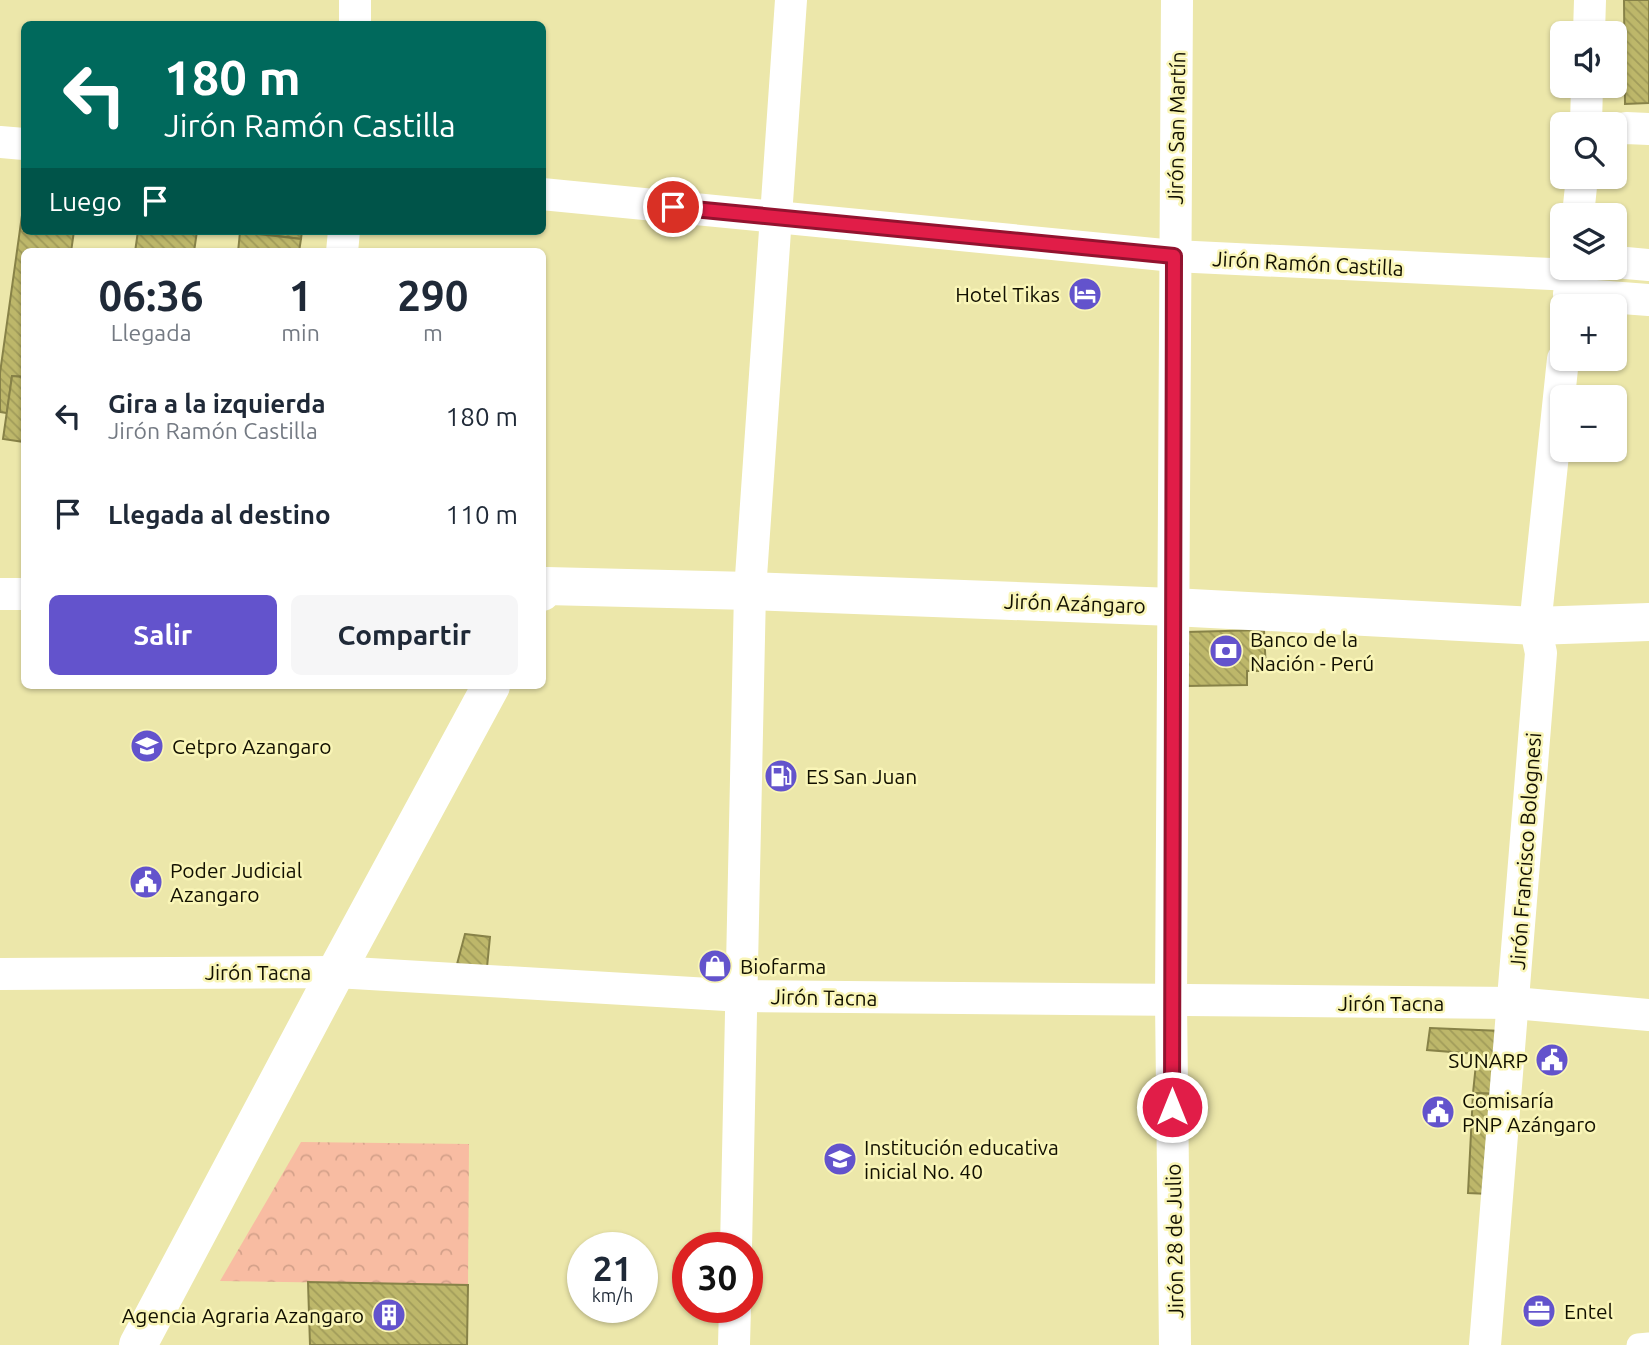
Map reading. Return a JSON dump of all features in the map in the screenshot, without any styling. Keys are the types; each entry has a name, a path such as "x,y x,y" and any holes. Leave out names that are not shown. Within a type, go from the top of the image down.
{"street":[{"path":"355,0 355,21"},
{"path":"736,1232 750,591 792,0"},
{"name":"Jirón San Martín","path":"1174,256 1177,0"},
{"path":"1589,21 1590,0"},
{"path":"1627,128 1649,129"},
{"path":"0,142 21,144"},
{"name":"Jirón Ramón Castilla","path":"546,194 1174,256 1571,286 1649,300"},
{"name":"Jirón 28 de Julio","path":"1174,256 1171,1001 1175,1345"},
{"path":"1627,263 1649,265"},
{"name":"Jirón Francisco Bolognesi","path":"1485,1345 1541,653 1535,626 1562,371"},
{"name":"Jirón Azángaro","path":"546,588 750,591 1173,607 1535,626 1649,622"},
{"path":"0,594 21,594"},
{"path":"138,1345 489,689"},
{"name":"Jirón Tacna","path":"0,974 336,972 743,996 1514,1003 1649,1015"},
{"path":"734,1345 735,1323"},
{"path":"1638,1345 1649,1344"}],"green space":[{"path":"301,1142 469,1144 468,1285 220,1281"}],"building":[{"path":"1624,0 1649,0 1649,103 1625,104 1627,21 1624,21"},
{"path":"21,222 21,235 73,235 72,248 21,248 21,377 12,376 7,413 0,412 0,373"},
{"path":"137,235 196,235 195,248 136,248"},
{"path":"240,235 301,239 300,248 238,248"},
{"path":"269,235 302,235 301,239"},
{"path":"12,376 21,377 21,442 3,439"},
{"name":"Banco de la Nación - Perú","path":"1264,630 1266,671 1247,671 1247,685 1187,686 1186,632"},
{"path":"465,934 490,937 487,967 456,968"},
{"path":"1430,1028 1502,1031 1497,1094 1473,1093 1477,1054 1427,1050"},
{"path":"1473,1093 1497,1094 1489,1194 1468,1193"},
{"name":"Agencia Agraria Azangaro","path":"308,1282 468,1285 467,1345 310,1345"}],"place":[{"name":"Hotel Tikas","path":"1085,294"},
{"name":"Banco de la Nación - Perú","path":"1226,651"},
{"name":"Cetpro Azangaro","path":"147,746"},
{"name":"ES San Juan","path":"781,776"},
{"name":"Poder Judicial Azangaro","path":"146,882"},
{"name":"Biofarma","path":"715,966"},
{"name":"SUNARP","path":"1552,1060"},
{"name":"Comisaría PNP Azángaro","path":"1438,1112"},
{"name":"Institución educativa inicial No. 40","path":"840,1159"},
{"name":"Entel","path":"1539,1311"},
{"name":"Agencia Agraria Azangaro","path":"389,1315"}],"route":[{"path":"673,207 1174,256 1172,1107"}]}
